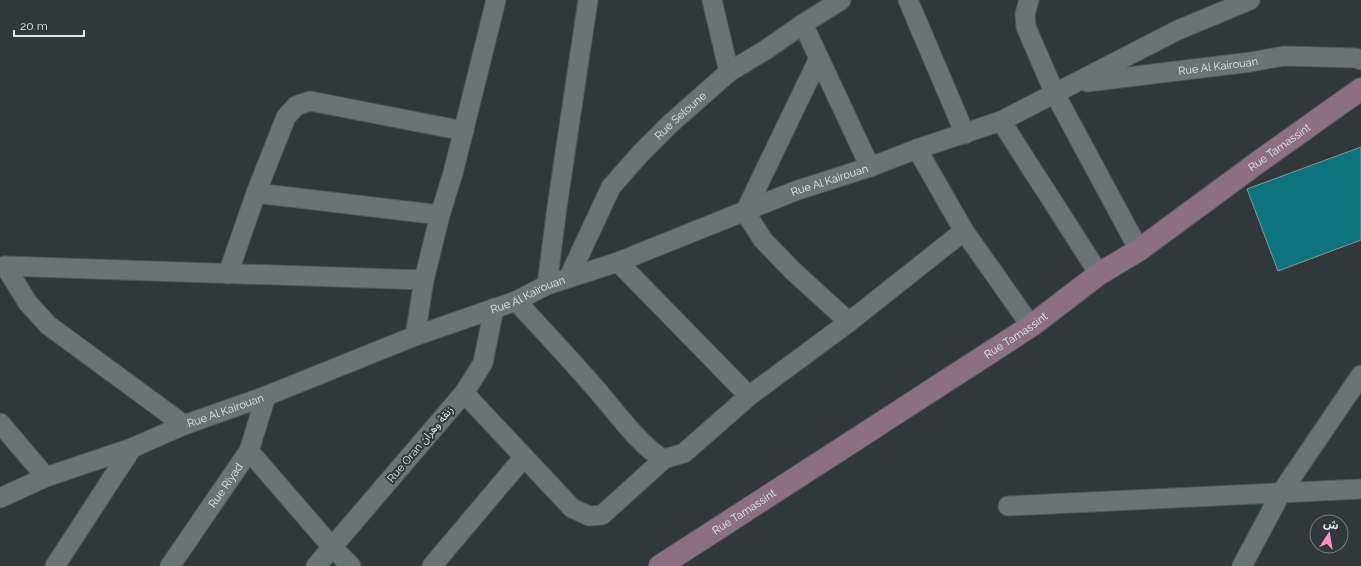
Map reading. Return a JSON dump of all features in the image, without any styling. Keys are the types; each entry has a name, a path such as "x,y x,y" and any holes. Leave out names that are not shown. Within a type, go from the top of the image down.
{"main road":[{"name":"Rue Tamassint","path":"660,566 1030,326 1099,274 1139,250 1361,89"}],"street":[{"path":"415,336 424,280 440,215 464,131 496,0"},
{"path":"547,285 557,207 588,0"},
{"path":"712,0 729,72"},
{"name":"Rue Seloune","path":"569,277 611,187 641,153 670,124 729,72 764,51 841,0"},
{"path":"908,0 965,134"},
{"path":"1029,0 1025,14 1026,27 1055,94 1139,250"},
{"name":"Rue Al Kairouan","path":"0,498 46,477 132,448 184,425 266,396 415,336 516,301 547,285 618,262 795,191 870,167 917,149 1001,121 1178,30 1250,0"},
{"path":"803,24 870,167"},
{"name":"Rue Al Kairouan","path":"1075,84 1251,62 1284,56 1356,58 1361,60"},
{"path":"819,58 745,212 763,240 793,271 849,322"},
{"path":"228,274 256,193 286,117 296,106 310,102 464,131"},
{"path":"1001,121 1099,274"},
{"path":"917,149 964,231 1030,326"},
{"path":"256,193 440,215"},
{"path":"464,393 572,508 588,516 602,515 664,459 684,453 750,396 849,322 964,231"},
{"path":"618,262 750,396"},
{"path":"184,425 48,325 28,302 5,266 424,280"},
{"path":"516,301 596,388 638,438 658,456 664,459"},
{"name":"Rue Oran زنقة وهران","path":"316,566 464,393 483,363 494,308"},
{"path":"1242,566 1281,493 1354,394 1361,375"},
{"name":"Rue Riyad","path":"170,566 249,451 266,396"},
{"path":"0,423 46,477"},
{"path":"55,566 132,448"},
{"path":"249,451 332,547 351,566"},
{"path":"432,566 524,457"},
{"path":"1008,506 1361,489"}],"building":[{"path":"1361,147 1361,240 1278,271 1247,189"}]}
